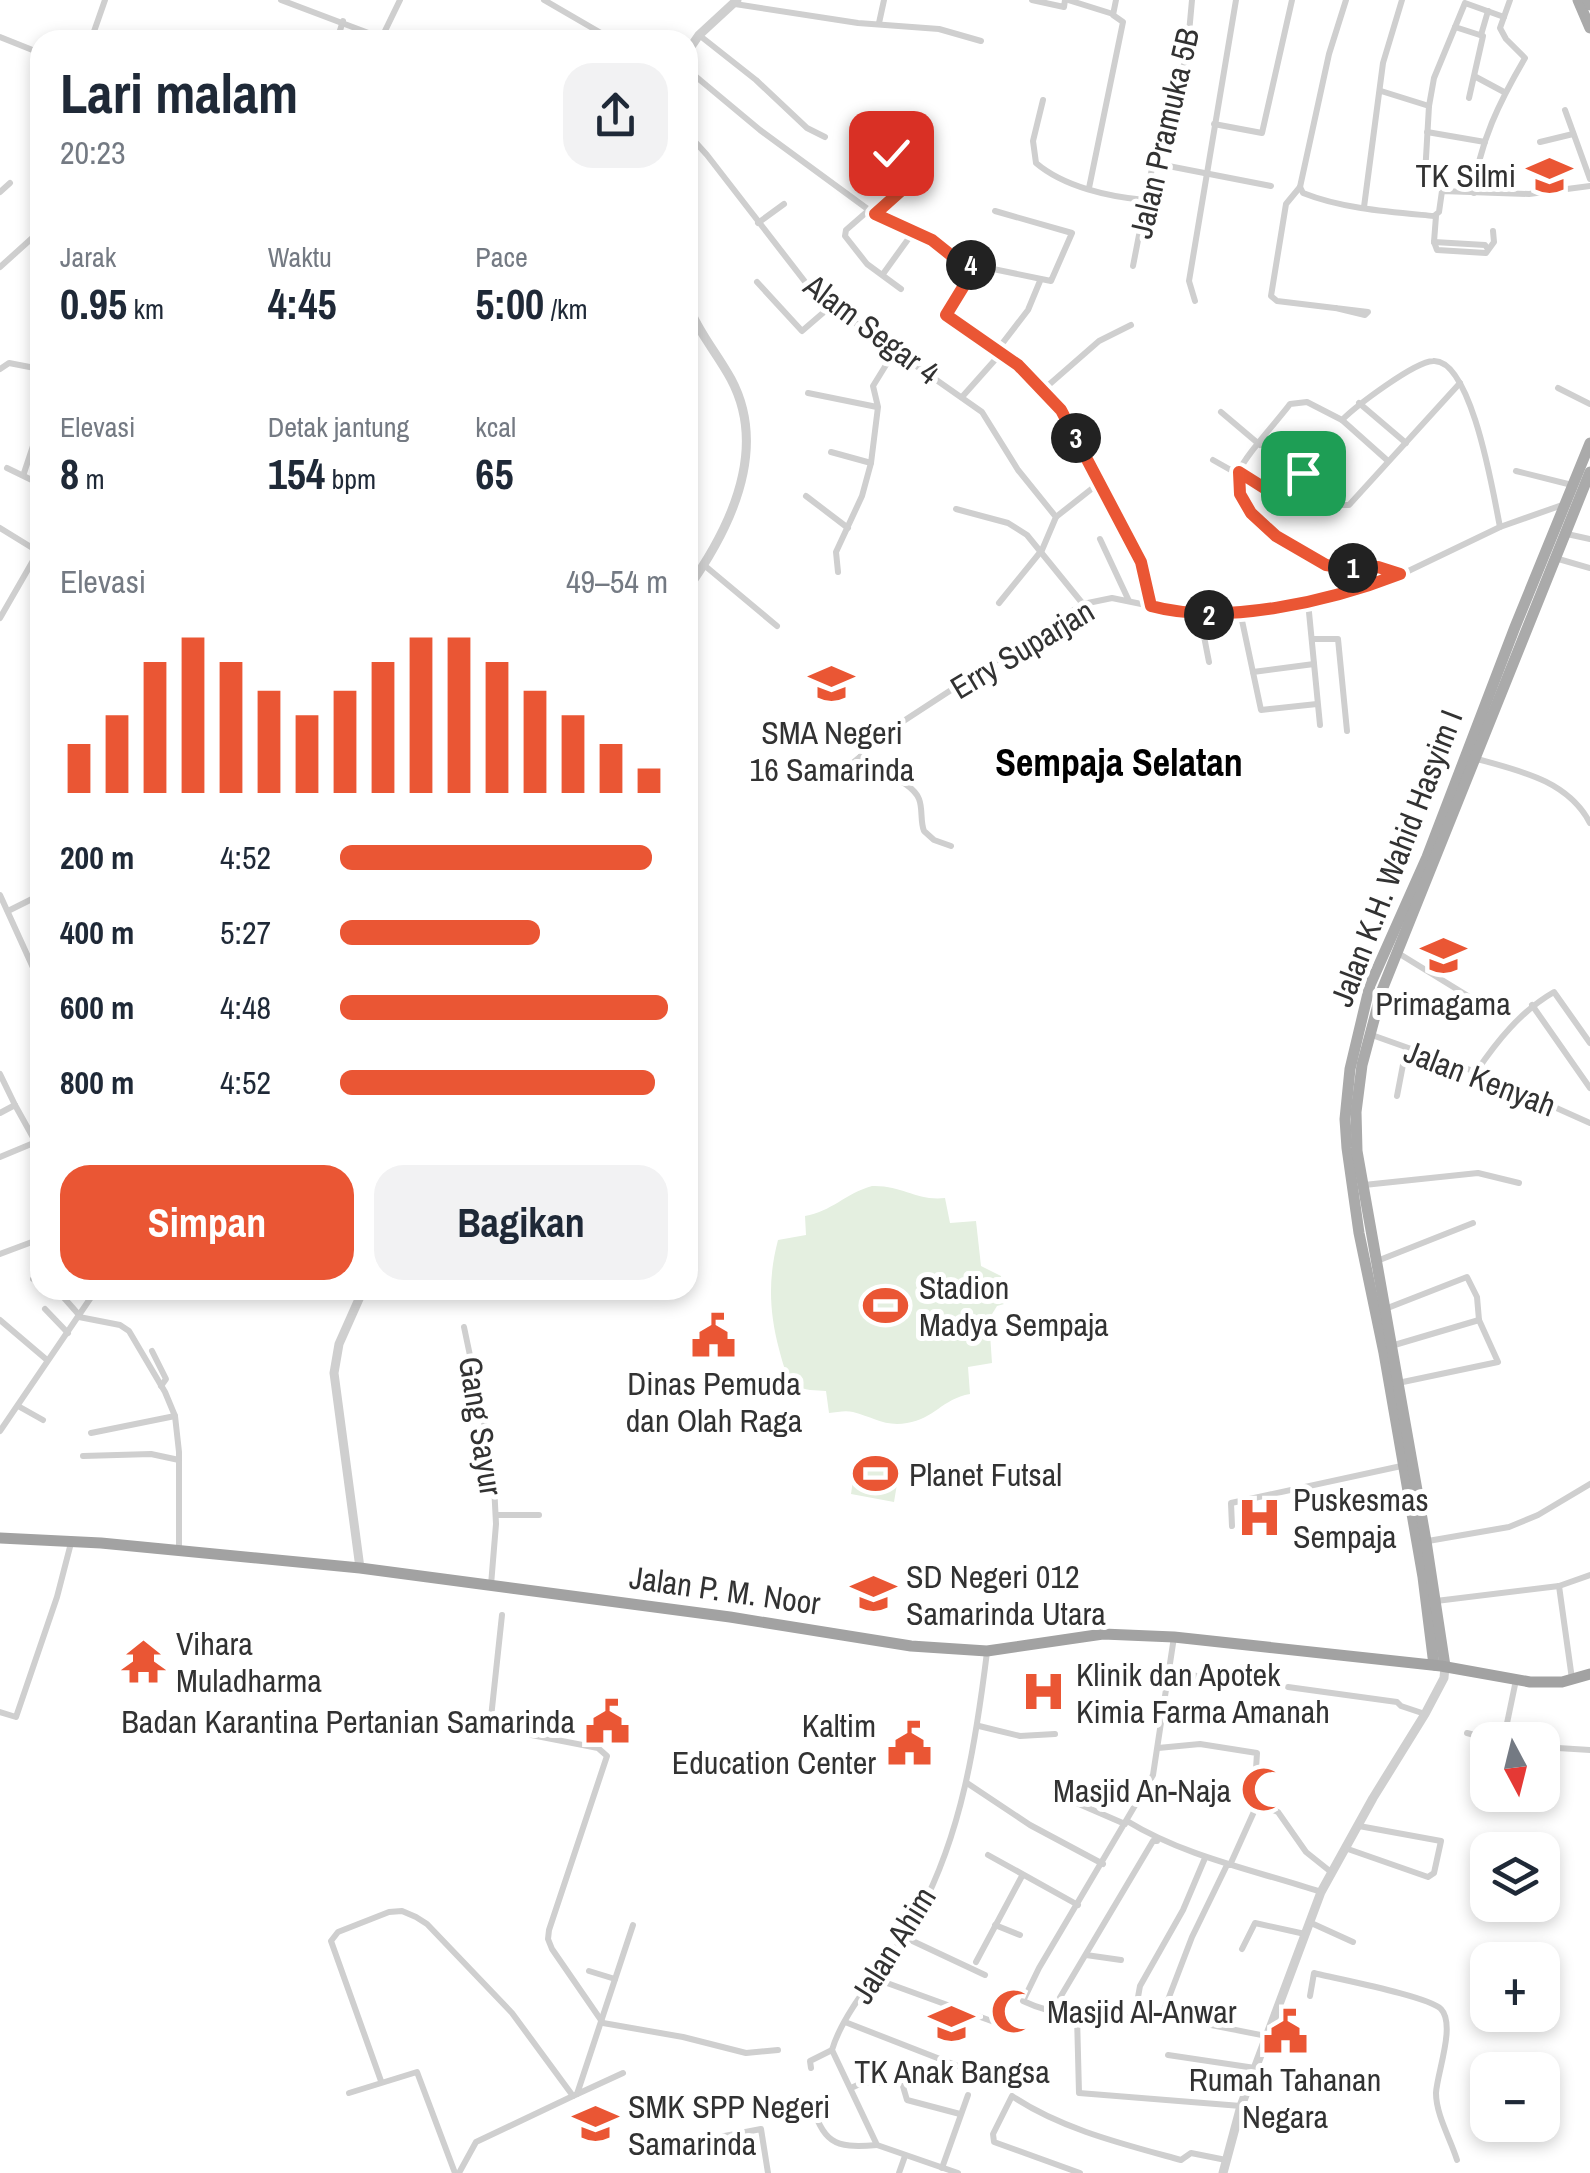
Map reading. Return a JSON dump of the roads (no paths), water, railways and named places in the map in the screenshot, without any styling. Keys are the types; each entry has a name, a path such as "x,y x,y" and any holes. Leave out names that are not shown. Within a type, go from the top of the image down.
{"highway":[{"name":"Jalan P. M. Noor","path":"0,1538 360,1568 910,1646 988,1651 1072,1636 1174,1637 1440,1666 1516,1680 1572,1680 1590,1674"}],"main road":[{"path":"1578,0 1590,28"},
{"name":"Jalan K.H. Wahid Hasyim I","path":"1365,1232 1356,1112 1376,988 1398,953 1478,759 1521,628 1590,443"},
{"name":"Jalan K.H. Wahid Hasyim I","path":"1440,1666 1391,1346 1345,1119 1350,1070 1376,988 1427,857 1590,472"},
{"name":"Jalan K.H. Wahid Hasyim I","path":"1371,1256 1408,1465 1426,1541 1436,1601 1440,1666"}],"street":[{"path":"94,30 105,0"},
{"path":"282,0 364,30"},
{"path":"388,30 400,0"},
{"path":"544,0 596,30"},
{"path":"879,24 884,0"},
{"path":"1032,0 1065,2 1113,14 1123,22 1089,188"},
{"path":"1113,14 1116,0"},
{"name":"Jalan Pramuka 5B","path":"1134,266 1152,163 1187,55 1192,0"},
{"path":"1195,301 1189,281 1236,0"},
{"path":"1214,124 1262,133 1292,0"},
{"path":"1336,308 1278,301 1271,296 1286,204 1300,187 1346,0"},
{"path":"1364,208 1383,63 1402,0"},
{"path":"1474,193 1485,142 1504,92 1525,58 1500,28 1510,0"},
{"path":"824,138 807,128 756,80 699,35 736,2 836,20 939,29 982,41"},
{"path":"1494,231 1494,242 1486,253 1438,250 1434,242 1442,190 1436,179 1425,174 1425,163 1429,106 1438,63 1465,3 1504,17"},
{"path":"1469,98 1488,11"},
{"path":"340,30 343,21"},
{"path":"1455,27 1480,35"},
{"path":"0,37 30,50"},
{"path":"1476,77 1504,92"},
{"path":"698,78 760,130 872,212 932,240 957,260 1051,281 1072,233 995,211"},
{"path":"1381,91 1429,106"},
{"path":"1043,100 1033,145 1033,158 1041,168 1112,197 1145,200"},
{"path":"1442,190 1560,192 1590,182 1564,110"},
{"path":"1427,132 1485,142"},
{"path":"1540,142 1574,134"},
{"name":"Alam Segar 4","path":"698,145 806,283 831,306 982,412 1018,470 1056,519"},
{"path":"891,153 904,188 845,234 867,264 900,289"},
{"path":"1152,163 1271,186"},
{"path":"0,192 10,183"},
{"path":"1300,187 1308,196 1364,208 1436,216"},
{"path":"758,223 784,204"},
{"path":"883,274 914,232"},
{"path":"0,267 30,240"},
{"path":"976,266 946,315 1000,351 1044,390 1066,420 1141,562 1151,606"},
{"path":"962,397 1028,310 1040,281"},
{"path":"757,282 802,331 831,306"},
{"path":"1044,390 1099,342 1131,325"},
{"path":"698,327 731,380 747,436 738,495 698,573"},
{"path":"838,572 834,559 862,496 871,463 878,407 873,386 894,352"},
{"path":"1342,420 1360,403 1428,362 1438,361 1448,367 1471,408 1489,469 1500,527"},
{"path":"0,370 9,364 30,367"},
{"path":"1221,412 1346,506 1460,383"},
{"path":"1558,388 1590,404"},
{"path":"808,393 878,407"},
{"path":"1388,461 1342,420 1307,402 1290,404 1239,472 1240,494 1251,513 1276,536 1326,565 1378,567 1400,574"},
{"path":"1360,403 1406,443"},
{"path":"831,452 871,463"},
{"path":"24,474 30,456"},
{"path":"1212,460 1277,496 1303,473"},
{"path":"8,468 30,478"},
{"path":"1516,471 1573,486"},
{"path":"999,603 1042,550 1056,519 1098,483"},
{"path":"806,496 848,528"},
{"name":"Erry Suparjan","path":"842,772 899,724 1083,604 1108,598 1200,616 1308,602 1365,588 1500,527 1566,504"},
{"path":"956,509 1008,523 1027,535 1083,604"},
{"path":"0,528 30,546"},
{"path":"1565,533 1590,539"},
{"path":"1100,540 1129,602"},
{"path":"1555,558 1590,568"},
{"path":"704,565 777,626"},
{"path":"0,618 30,567"},
{"path":"1308,602 1320,725"},
{"path":"1240,611 1261,710 1317,704"},
{"path":"1200,616 1209,662"},
{"path":"1312,639 1338,639 1347,731"},
{"path":"1253,672 1314,664"},
{"path":"860,757 894,780 909,785 920,799 924,831 934,840 951,846"},
{"path":"1478,759 1552,784 1586,806 1590,823"},
{"path":"0,896 30,960"},
{"path":"8,911 30,900"},
{"path":"1398,953 1481,1004"},
{"path":"1476,1072 1491,1049 1532,1005 1556,992 1590,1042"},
{"path":"1532,1005 1590,1088"},
{"name":"Jalan Kenyah","path":"1369,1034 1476,1072 1590,1122"},
{"path":"1398,1096 1406,1050"},
{"path":"0,1074 30,1132"},
{"path":"0,1112 15,1105"},
{"path":"0,1158 30,1149"},
{"path":"1362,1186 1478,1173 1519,1183"},
{"path":"1371,1256 1474,1223"},
{"path":"4,1251 30,1242"},
{"path":"1384,1309 1467,1277 1497,1358 1496,1364 1397,1383"},
{"path":"69,1300 83,1311 124,1328 175,1416 179,1550"},
{"path":"2,1426 90,1300"},
{"path":"359,1300 339,1344 334,1373 360,1568"},
{"path":"45,1310 68,1333"},
{"path":"0,1320 47,1360"},
{"path":"1391,1346 1480,1320"},
{"name":"Gang Sayur","path":"464,1327 493,1465 496,1515 490,1586"},
{"path":"152,1351 166,1379 161,1386"},
{"path":"17,1406 43,1420"},
{"path":"91,1433 175,1416"},
{"path":"82,1456 151,1454 179,1460"},
{"path":"1232,1526 1231,1503 1408,1465"},
{"path":"1426,1541 1510,1527 1590,1484"},
{"path":"496,1515 539,1515"},
{"path":"0,1712 16,1717 72,1542"},
{"path":"1436,1601 1559,1586 1590,1575"},
{"path":"1559,1586 1572,1680"},
{"path":"502,1616 490,1727 598,1748 607,1756 548,1939 602,2024 683,2037 746,2053 778,2050"},
{"path":"1174,1637 1153,1775 1023,1998 1052,2012 1161,2018 1267,2036"},
{"name":"Jalan Ahim","path":"832,2050 845,2022 918,1916 941,1866 966,1782 988,1651"},
{"path":"1223,2173 1241,2106 1321,1892 1426,1714 1440,1685 1440,1666"},
{"path":"1168,1671 1237,1683"},
{"path":"1507,1722 1516,1680"},
{"path":"1288,1688 1397,1702 1426,1714"},
{"path":"978,1726 1020,1736 1055,1734"},
{"path":"1158,1748 1200,1744 1254,1752 1258,1756 1254,1797 1257,1805 1192,1937 1161,2018"},
{"path":"1560,1748 1590,1750"},
{"path":"966,1782 1030,1825 1103,1864"},
{"path":"1072,1800 1157,1841 1186,1846 1205,1858 1321,1892"},
{"path":"1257,1805 1278,1812 1306,1852 1332,1873"},
{"path":"1346,1848 1428,1876 1434,1873 1441,1841 1359,1826"},
{"path":"1052,2012 1157,1841"},
{"path":"988,1856 1078,1905"},
{"path":"1134,2019 1140,1986 1182,1910 1205,1858"},
{"path":"976,1962 1022,1876"},
{"path":"381,2081 332,1941 338,1932 360,1922 388,1912 402,1912 427,1924 512,2014 575,2095"},
{"path":"1309,1922 1353,1942"},
{"path":"1242,1949 1254,1923 1304,1934"},
{"path":"575,2095 634,1925"},
{"path":"995,1925 1020,1935"},
{"path":"904,1937 985,1975"},
{"path":"1086,1955 1122,1960"},
{"path":"589,1971 615,1978"},
{"path":"1310,1996 1314,1973 1440,2007 1446,2034 1437,2101 1457,2160"},
{"path":"876,1979 997,2023"},
{"path":"1078,2016 1079,2094 1241,2106"},
{"path":"845,2022 999,2082"},
{"path":"812,2068 810,2061 832,2050 876,2145"},
{"path":"1168,2055 1255,2068"},
{"path":"349,2093 416,2072 457,2173"},
{"path":"457,2173 476,2142 623,2072"},
{"path":"851,2088 862,2083 902,2084 906,2100 960,2114"},
{"path":"942,2168 968,2094"},
{"path":"1080,2173 994,2142 993,2134 1012,2096 1050,2118 1135,2148 1181,2160 1188,2153 1226,2160"},
{"path":"810,2100 818,2126 834,2143 845,2147 876,2145 958,2173"},
{"path":"709,2139 761,2129 768,2173"},
{"path":"900,2173 905,2156"}],"place":[{"name":"TK Silmi","path":"1549,175"},
{"name":"SMA Negeri 16 Samarinda","path":"832,684"},
{"name":"Primagama","path":"1443,955"},
{"name":"Stadion Madya Sempaja","path":"886,1305"},
{"name":"Dinas Pemuda dan Olah Raga","path":"714,1335"},
{"name":"Planet Futsal","path":"876,1474"},
{"name":"Puskesmas Sempaja","path":"1260,1517"},
{"name":"SD Negeri 012 Samarinda Utara","path":"873,1594"},
{"name":"Vihara Muladharma","path":"143,1661"},
{"name":"Klinik dan Apotek Kimia Farma Amanah","path":"1043,1692"},
{"name":"Badan Karantina Pertanian Samarinda","path":"608,1721"},
{"name":"Kaltim Education Center","path":"909,1743"},
{"name":"Masjid An-Naja","path":"1264,1790"},
{"name":"Masjid Al-Anwar","path":"1014,2011"},
{"name":"TK Anak Bangsa","path":"952,2023"},
{"name":"Rumah Tahanan Negara","path":"1285,2031"},
{"name":"SMK SPP Negeri Samarinda","path":"595,2124"}],"district":[{"name":"Sempaja Selatan","path":"1119,762"}]}
